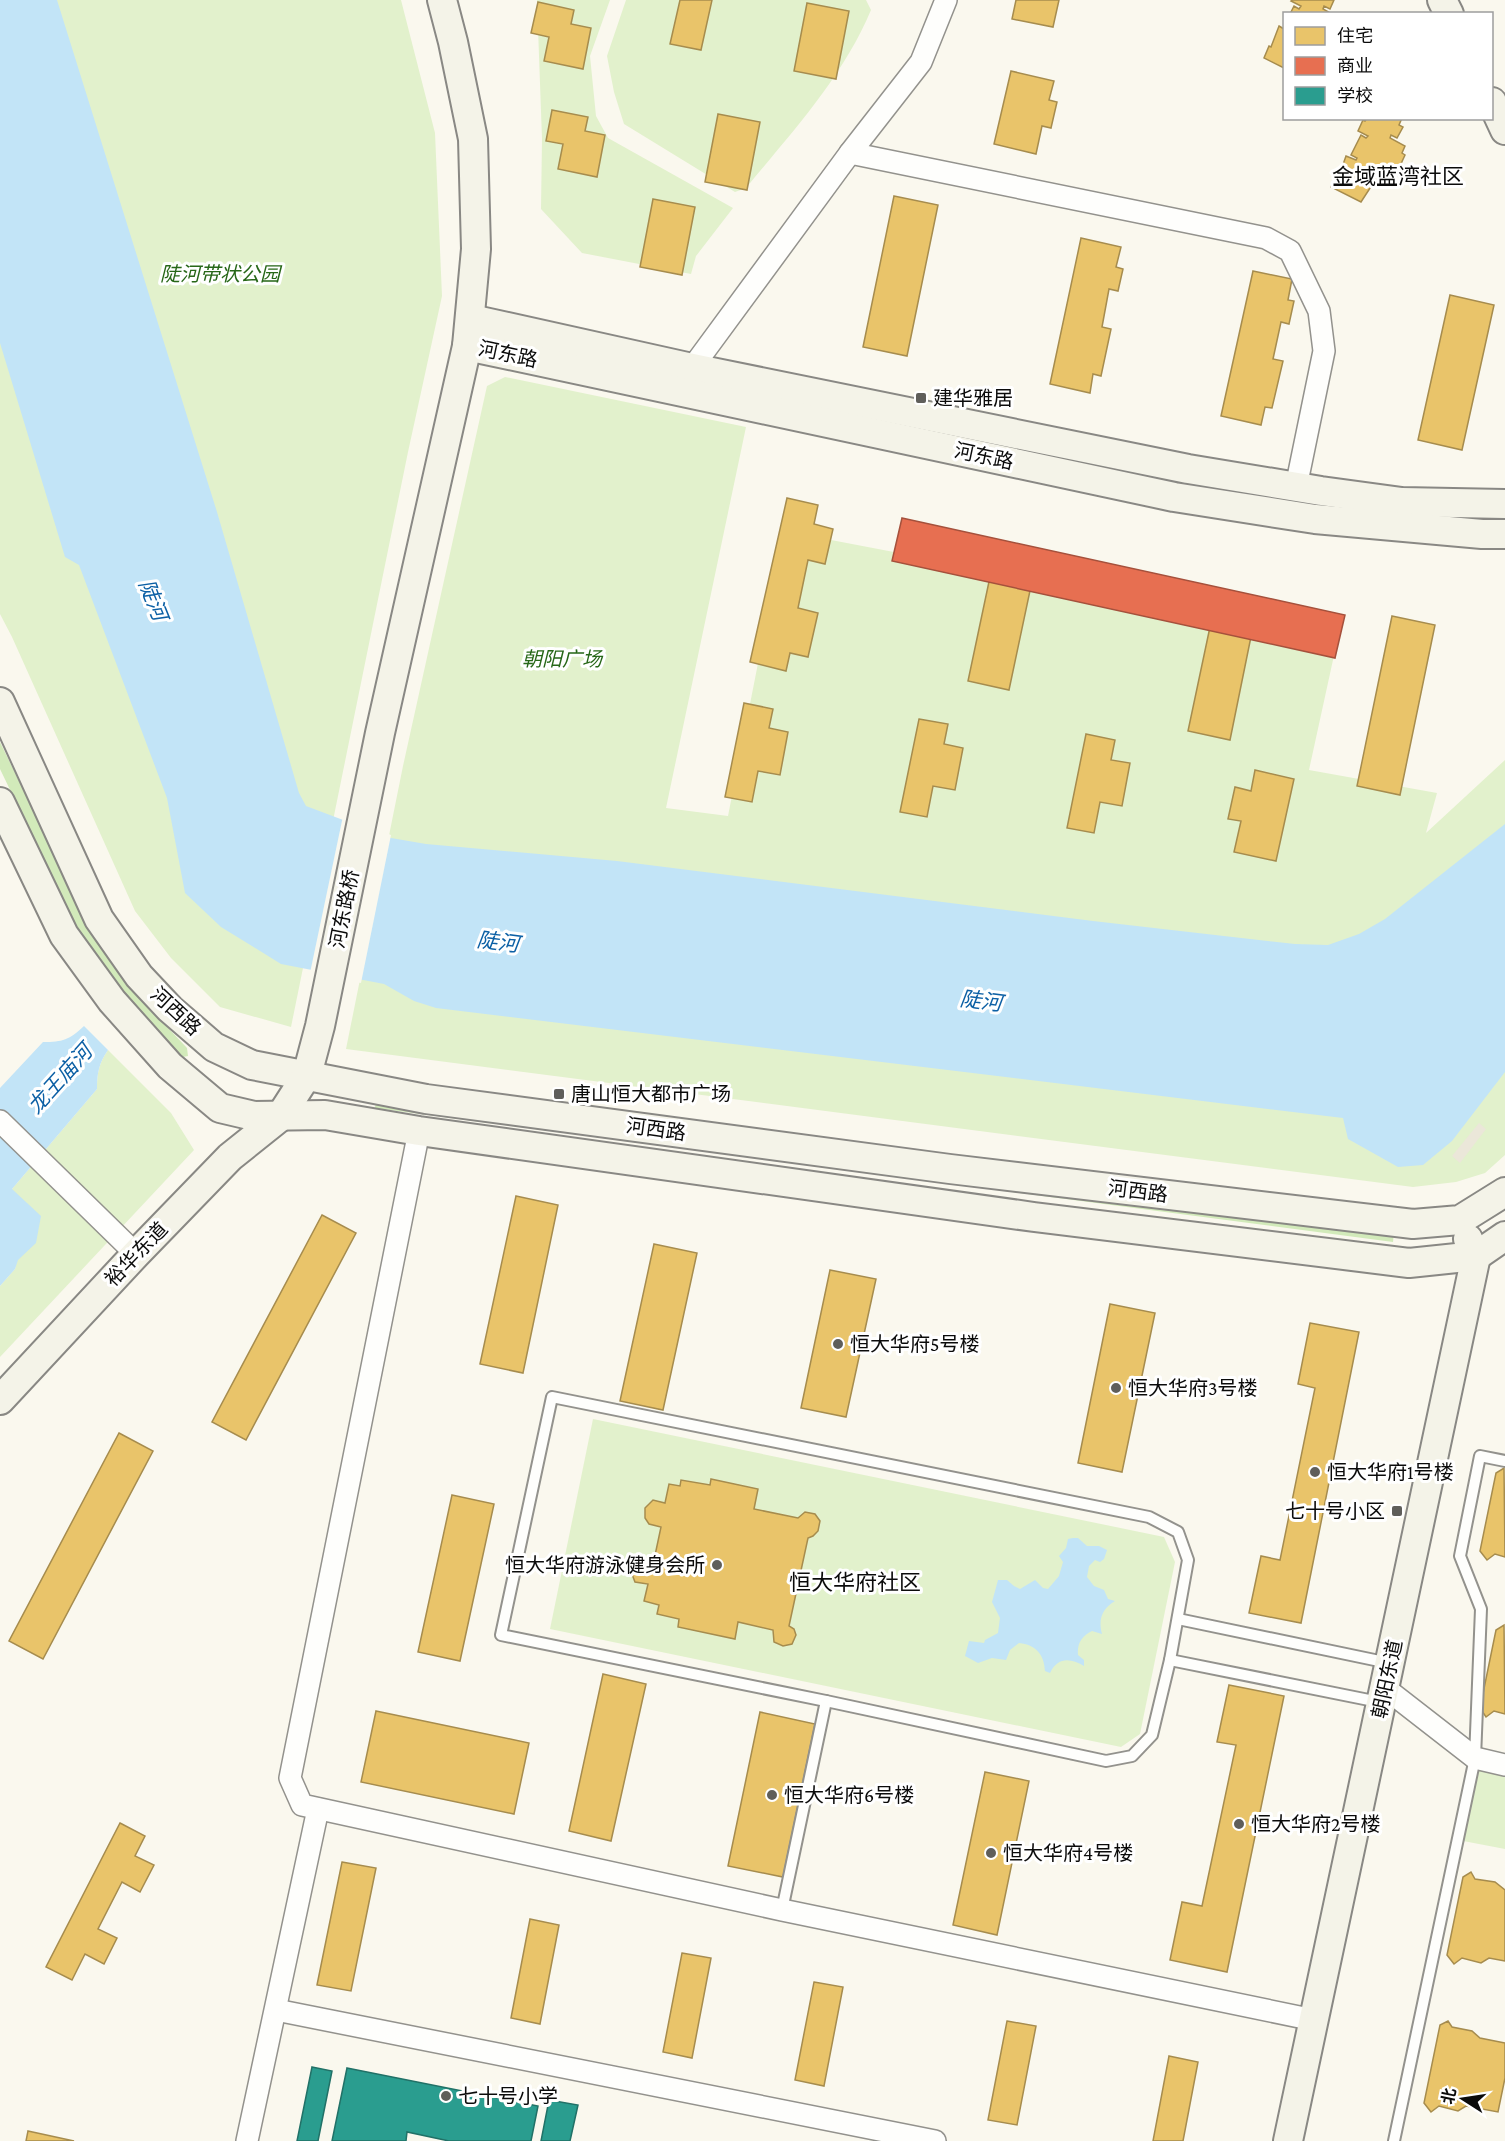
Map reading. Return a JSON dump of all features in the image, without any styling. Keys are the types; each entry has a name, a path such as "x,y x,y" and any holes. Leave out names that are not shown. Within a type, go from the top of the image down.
{"street":[{"name":"河东路","path":"367,793 469,333 476,249 474,139 442,0"},
{"path":"692,368 850,153 921,62 946,0"},
{"path":"1493,106 1505,130"},
{"path":"850,153 1266,238 1290,251 1318,311 1324,351 1296,487"},
{"name":"河东路","path":"469,333 692,368 1188,469 1296,487 1402,502 1505,504"},
{"name":"河东路","path":"469,333 1174,497 1315,519 1482,534 1505,534"},
{"name":"河西路","path":"0,702 99,919 140,976 170,1009 214,1047 252,1065 426,1099 950,1169 1413,1224 1460,1220 1499,1198 1505,1192"},
{"name":"河东路桥","path":"307,1075 321,1026 367,793"},
{"name":"河西路","path":"0,802 64,935 112,1001 170,1066 220,1108 254,1116 325,1115 419,1131 1034,1217 1398,1262 1409,1263 1476,1256 1505,1236"},
{"name":"裕华东道","path":"0,1400 230,1157 280,1117 307,1075"},
{"path":"0,1121 136,1254"},
{"path":"419,1131 290,1778 302,1805 782,1910 1314,2020"},
{"path":"1460,1220 1476,1256"},
{"name":"朝阳东道","path":"1288,2141 1476,1256"},
{"path":"1386,1684 1475,1758 1505,1765"},
{"path":"247,2141 318,1809"},
{"path":"276,2010 935,2141"}],"lane":[{"path":"552,1397 1149,1517 1178,1532 1188,1560 1178,1619 1152,1735 1132,1756 1106,1761 501,1635 552,1397"},
{"path":"1394,2141 1475,1758 1481,1609 1460,1556 1480,1456 1505,1461"},
{"path":"1178,1619 1386,1684"},
{"path":"1170,1660 1386,1684"},
{"path":"782,1910 826,1701"}],"green space":[{"name":"陡河带状公园","path":"0,0 401,0 435,133 442,296 291,1027 220,1007 171,958 135,911 0,614"},
{"path":"537,0 610,0 590,56 596,116 608,138 733,208 696,256 691,274 582,253 541,209 542,139"},
{"path":"626,0 866,0 871,10 846,58 815,103 746,188 735,192 624,124 614,92 607,56"},
{"name":"朝阳广场","path":"505,377 746,427 666,808 728,816 784,531 1338,637 1309,770 1437,793 1426,833 1505,760 1505,1155 1485,1173 1456,1182 1413,1187 346,1049 403,766 487,386"},
{"path":"0,742 103,950 134,992 187,1048 188,1056 183,1057 145,1023 122,996 81,935 0,769"},
{"path":"108,1050 171,1113 194,1150 0,1357 0,1286 15,1269 17,1260 12,1189 97,1089 99,1068"},
{"path":"376,1100 1394,1232 1393,1242 375,1108"},
{"path":"593,1419 1164,1537 1175,1562 1140,1734 1121,1747 550,1629"},
{"path":"1474,1763 1505,1770 1505,1849 1458,1840"}],"shaded area":[{"path":"1479,1123 1486,1129 1460,1163 1452,1156"}],"water":[{"name":"陡河","path":"0,0 57,0 217,512 299,793 306,806 391,838 426,844 617,861 1093,921 1295,944 1328,945 1359,934 1385,919 1505,824 1505,1072 1452,1141 1423,1165 1398,1167 1348,1139 1343,1118 436,1008 414,1001 384,984 281,964 221,927 185,893 167,798 79,565 65,557 0,343"},
{"name":"龙王庙河","path":"84,1026 108,1050 99,1068 97,1089 12,1189 41,1216 36,1243 18,1260 15,1269 0,1286 0,1088 43,1042 65,1039"},
{"path":"1078,1538 1087,1546 1099,1546 1107,1550 1104,1559 1100,1562 1095,1560 1089,1566 1087,1577 1094,1586 1104,1590 1108,1599 1115,1601 1102,1615 1102,1634 1092,1631 1085,1635 1079,1643 1078,1655 1084,1660 1084,1666 1065,1660 1057,1664 1050,1673 1045,1671 1038,1651 1019,1643 1010,1650 1006,1660 992,1658 978,1663 965,1656 969,1641 984,1643 985,1640 998,1633 1000,1618 992,1602 998,1580 1007,1580 1020,1589 1035,1580 1043,1588 1048,1589 1059,1576 1063,1562 1059,1556 1066,1548 1068,1539"}],"pier":[{"path":"343,816 391,835 361,983 310,973"}],"building: 住宅":[{"path":"680,0 712,0 701,50 670,44"},
{"path":"1016,0 1059,0 1053,27 1012,19"},
{"path":"1334,0 1330,9 1324,6 1323,9 1328,12 1291,12 1294,6 1299,9 1301,6 1291,1"},
{"path":"538,2 574,10 571,24 591,28 583,69 544,61 549,37 531,33"},
{"path":"807,3 849,11 836,79 794,71"},
{"path":"1279,26 1283,28 1283,68 1264,58 1269,46 1271,47"},
{"path":"1011,71 1054,81 1049,100 1057,102 1051,128 1042,126 1036,154 994,144"},
{"path":"552,110 588,117 585,131 605,135 597,177 558,169 563,144 546,141"},
{"path":"718,114 760,122 747,190 705,182"},
{"path":"1363,120 1401,120 1399,125 1403,127 1397,138 1391,135 1390,138 1405,146 1402,153 1405,155 1394,179 1390,177 1386,185 1371,177 1370,180 1374,182 1361,202 1331,187 1336,176 1339,176 1346,156 1356,160 1357,158 1351,155 1361,135 1366,138 1368,136 1358,131"},
{"path":"894,196 938,205 907,356 863,347"},
{"path":"653,199 695,207 682,275 640,267"},
{"path":"1081,238 1121,247 1116,267 1123,269 1118,291 1109,289 1102,327 1111,329 1101,376 1093,374 1090,393 1050,384"},
{"path":"1253,271 1292,279 1288,300 1294,301 1289,324 1281,322 1273,359 1283,361 1272,408 1265,407 1261,425 1221,416"},
{"path":"1450,295 1494,305 1462,450 1418,440"},
{"path":"787,498 818,505 814,524 833,529 825,564 808,560 798,608 818,613 808,657 790,653 786,671 750,662"},
{"path":"994,558 1035,567 1009,690 968,681"},
{"path":"1214,608 1255,617 1230,740 1188,731"},
{"path":"1392,616 1435,625 1400,795 1357,786"},
{"path":"744,703 773,709 769,728 788,732 780,775 758,771 752,802 725,797"},
{"path":"919,719 948,724 944,744 963,748 955,790 933,786 927,817 900,812"},
{"path":"1086,734 1115,740 1111,760 1130,763 1122,806 1100,802 1094,833 1067,828"},
{"path":"1255,770 1294,779 1276,861 1234,852 1241,821 1228,819 1235,787 1251,791"},
{"path":"516,1196 558,1205 523,1373 480,1364"},
{"path":"322,1215 356,1233 246,1440 212,1422"},
{"path":"654,1244 697,1253 663,1410 620,1401"},
{"name":"恒大华府5号楼","path":"830,1270 876,1279 846,1417 801,1408"},
{"name":"恒大华府3号楼","path":"1110,1304 1155,1313 1122,1472 1078,1463"},
{"name":"恒大华府1号楼","path":"1310,1323 1359,1332 1301,1623 1249,1613 1261,1556 1280,1560 1315,1388 1298,1384"},
{"path":"119,1433 153,1451 43,1659 9,1641"},
{"path":"1504,1468 1505,1557 1495,1554 1487,1560 1480,1551 1496,1473"},
{"name":"恒大华府游泳健身会所","path":"711,1479 758,1489 754,1509 798,1518 805,1512 815,1514 820,1521 818,1531 808,1538 789,1626 794,1629 796,1635 792,1644 783,1646 774,1642 773,1630 738,1622 735,1639 678,1627 679,1619 657,1614 659,1605 644,1601 648,1584 635,1582 630,1569 634,1561 641,1557 654,1560 661,1527 649,1524 645,1518 645,1508 653,1500 665,1503 669,1484 680,1486 681,1480 710,1485"},
{"path":"452,1495 494,1504 460,1661 418,1652"},
{"path":"1504,1625 1505,1714 1494,1711 1486,1717 1480,1708 1496,1630"},
{"path":"603,1674 646,1684 611,1841 569,1831"},
{"name":"恒大华府2号楼","path":"1229,1685 1284,1696 1227,1972 1170,1960 1182,1902 1202,1906 1236,1745 1217,1742"},
{"path":"376,1711 529,1743 514,1814 361,1782"},
{"name":"恒大华府6号楼","path":"760,1712 815,1724 783,1877 728,1866"},
{"name":"恒大华府4号楼","path":"985,1772 1029,1781 997,1935 953,1925"},
{"path":"120,1823 145,1836 135,1856 154,1865 140,1892 122,1882 98,1929 117,1938 104,1964 85,1954 72,1980 46,1967"},
{"path":"342,1862 376,1868 351,1991 317,1985"},
{"path":"1471,1872 1475,1879 1495,1882 1505,1890 1505,1961 1489,1958 1481,1963 1462,1958 1454,1964 1447,1955 1463,1877"},
{"path":"530,1919 559,1925 540,2024 511,2018"},
{"path":"682,1953 711,1958 692,2058 663,2052"},
{"path":"814,1982 843,1987 824,2086 795,2080"},
{"path":"1007,2021 1036,2026 1017,2125 988,2120"},
{"path":"1448,2021 1452,2027 1472,2031 1480,2038 1505,2043 1505,2078 1498,2112 1466,2106 1458,2111 1439,2106 1431,2112 1424,2103 1440,2025"},
{"path":"1169,2056 1198,2062 1183,2141 1153,2141"},
{"path":"28,2131 74,2141 26,2141"}],"building: 商业":[{"path":"902,518 1345,615 1335,658 892,561"}],"building: 学校":[{"path":"312,2067 332,2071 318,2141 297,2141"},
{"path":"347,2068 538,2106 531,2141 449,2141 407,2132 406,2141 332,2141"},
{"path":"549,2100 578,2105 570,2141 541,2141"}],"place":[{"name":"建华雅居","path":"921,398"},
{"name":"唐山恒大都市广场","path":"559,1094"},
{"name":"恒大华府5号楼","path":"838,1344"},
{"name":"恒大华府3号楼","path":"1116,1388"},
{"name":"恒大华府1号楼","path":"1315,1472"},
{"name":"七十号小区","path":"1397,1511"},
{"name":"恒大华府游泳健身会所","path":"717,1565"},
{"name":"恒大华府6号楼","path":"772,1795"},
{"name":"恒大华府2号楼","path":"1239,1824"},
{"name":"恒大华府4号楼","path":"991,1853"},
{"name":"七十号小学","path":"446,2096"}],"district":[{"name":"金域蓝湾社区","path":"1398,176"},
{"name":"恒大华府社区","path":"855,1582"}]}
